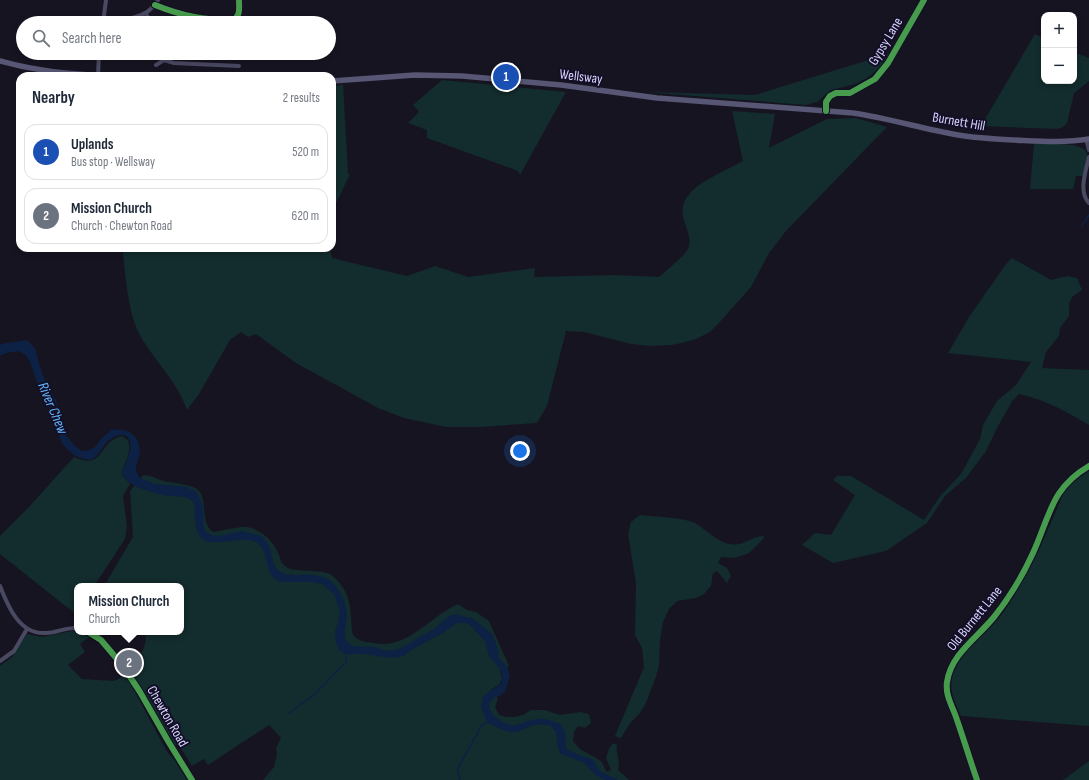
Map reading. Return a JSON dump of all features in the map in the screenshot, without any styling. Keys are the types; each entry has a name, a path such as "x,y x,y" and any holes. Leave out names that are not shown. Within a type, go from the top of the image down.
{"main road":[{"path":"0,61 38,69 64,72"},
{"name":"Wellsway","path":"336,81 416,75 462,76 562,85 657,98 826,111"},
{"name":"Burnett Hill","path":"826,111 876,116 958,135 980,138 1053,142 1087,139"}],"street":[{"path":"104,16 106,0"},
{"path":"138,16 146,14 158,0"},
{"path":"237,16 239,14 239,0"},
{"name":"Gypsy Lane","path":"826,111 826,102 830,96 836,93 850,93 875,79 888,63 924,0"},
{"path":"155,5 189,16"},
{"path":"98,72 99,60"},
{"path":"156,65 164,60 239,66"},
{"path":"1087,139 1089,150"},
{"path":"1089,157 1083,191 1085,199 1089,203"},
{"name":"Old Burnett Lane","path":"977,780 947,694 947,683 950,669 957,657 1002,607 1034,552 1055,499 1073,476 1089,466"},
{"path":"0,586 9,608 27,629 39,633 47,633 74,628"},
{"path":"0,661 14,651 27,629"},
{"name":"Chewton Road","path":"93,635 101,640 123,666 192,780"}],"green space":[{"path":"1035,34 1041,37 1041,84 1077,84 1077,53 1089,58 1089,81 1074,93 1067,123 1063,127 1057,129 981,126"},
{"path":"891,53 883,65 867,78 855,84 831,90 817,102 806,105 645,92 755,95"},
{"path":"442,80 566,92 520,175 518,171 427,138 427,130 408,123 419,112 413,105"},
{"path":"343,84 348,174 350,174 336,204 336,86"},
{"path":"732,111 775,114 769,148 827,119 856,118 887,127 786,231 769,253 751,287 710,332 696,339 682,343 651,346 631,344 584,332 566,331 547,406 537,423 481,427 446,427 404,418 378,408 296,363 256,334 248,337 241,332 230,340 199,394 187,410 178,390 141,337 130,308 123,252 331,252 332,258 407,276 435,266 468,277 535,268 534,277 616,275 659,277 688,249 690,242 684,222 683,208 692,191 717,174 743,161"},
{"path":"1034,144 1064,144 1080,147 1085,150 1087,157 1083,176 1076,176 1073,189 1030,189"},
{"path":"1012,258 1051,280 1067,276 1077,278 1082,290 1072,297 1069,305 1069,316 1060,328 1059,336 1046,352 1042,368 1089,370 1089,425 1055,406 1019,394 1013,400 986,451 966,478 945,496 927,523 886,551 833,563 802,545 815,533 831,535 855,495 833,480 837,476 851,476 924,520 941,495 961,474 980,439 983,425 997,401 1016,385 1031,362 948,353 969,317 1006,264"},
{"path":"122,436 128,440 129,445 129,454 122,475 130,484 123,496 127,526 125,539 96,583 74,583 73,612 0,554 0,536 28,508 74,457 84,460 96,458 114,439"},
{"path":"1089,471 1089,726 961,716 951,688 955,669 966,652 1002,614 1020,586 1036,556 1063,494 1072,484"},
{"path":"143,475 194,487 201,494 207,524 209,529 213,532 245,527 254,529 270,540 277,550 281,562 287,568 324,572 333,576 347,595 352,631 355,637 365,642 386,644 401,640 458,604 467,610 476,612 489,621 509,666 500,670 502,679 500,684 491,690 498,698 495,707 499,715 514,717 523,715 531,710 545,710 560,715 580,712 589,714 591,723 585,728 578,726 574,732 573,741 580,749 601,761 607,772 611,770 606,758 609,749 613,743 617,745 619,763 618,770 629,780 263,780 274,767 277,754 276,748 281,738 269,725 208,765 204,759 192,766 178,744 174,746 133,676 142,668 141,666 144,664 139,657 145,645 145,635 184,635 184,583 106,583 133,537 130,491"},
{"path":"640,515 676,518 690,521 720,541 734,545 759,536 764,536 763,539 749,553 735,558 721,557 718,563 727,568 731,576 727,583 717,571 713,573 711,586 704,594 696,598 677,601 669,609 663,622 660,640 659,665 656,677 645,705 640,713 630,723 621,738 615,736 644,667 642,648 635,635 636,583 628,534 631,522"},
{"path":"72,631 74,631 74,635 91,636 80,644 85,652 68,665 82,679 114,681 126,675 167,752 175,761 187,780 0,780 0,666 12,657 27,634 42,637"},
{"path":"1089,761 1089,780 1063,780 1066,778"}],"water":[{"name":"River Chew","path":"25,340 35,348 47,385 56,400 61,424 66,435 75,446 82,451 89,450 95,447 111,430 117,429 128,431 138,441 140,453 136,465 136,472 140,478 155,484 189,487 190,490 192,489 197,492 203,506 204,529 209,534 220,536 241,531 262,536 269,545 274,565 278,570 287,575 315,575 331,581 344,600 346,606 347,617 345,636 347,642 351,645 375,647 389,651 395,650 405,646 434,629 449,616 462,615 468,618 471,617 492,634 497,646 499,658 507,667 510,675 505,692 495,697 489,703 490,710 495,717 509,725 538,719 545,719 559,723 565,731 566,747 568,750 592,759 600,771 614,778 618,777 616,779 617,780 605,780 597,776 584,763 561,754 558,748 556,732 550,725 534,725 516,732 509,732 487,722 481,707 483,697 500,685 502,682 502,675 500,669 489,656 485,641 470,625 466,623 457,623 443,633 411,650 404,656 391,658 363,654 346,654 339,650 336,642 335,631 340,611 334,594 322,584 312,582 279,582 270,573 263,549 257,543 249,540 213,542 205,540 199,535 196,526 195,505 192,501 185,497 168,496 147,491 128,482 122,473 130,451 130,440 127,436 119,435 111,438 97,455 90,460 74,455 62,443 52,420 48,400 38,385 26,355 18,351 6,353 0,356 0,345"}],"waterway":[{"path":"1082,226 1089,215"},
{"path":"289,713 315,694 346,662 346,653"},
{"path":"460,780 457,770 482,725 487,722"}],"cycle path":[{"path":"237,16 239,0"},
{"path":"826,111 826,102 830,96 836,93 850,93 875,79 888,63 924,0"},
{"path":"155,5 189,16"},
{"path":"977,780 948,697 947,682 949,672 959,655 994,617 1025,570 1059,493 1076,475 1089,466"},
{"path":"93,635 101,640 123,666 192,780"}],"place":[{"name":"Uplands","path":"506,77"},
{"name":"Mission Church","path":"129,663"}]}
